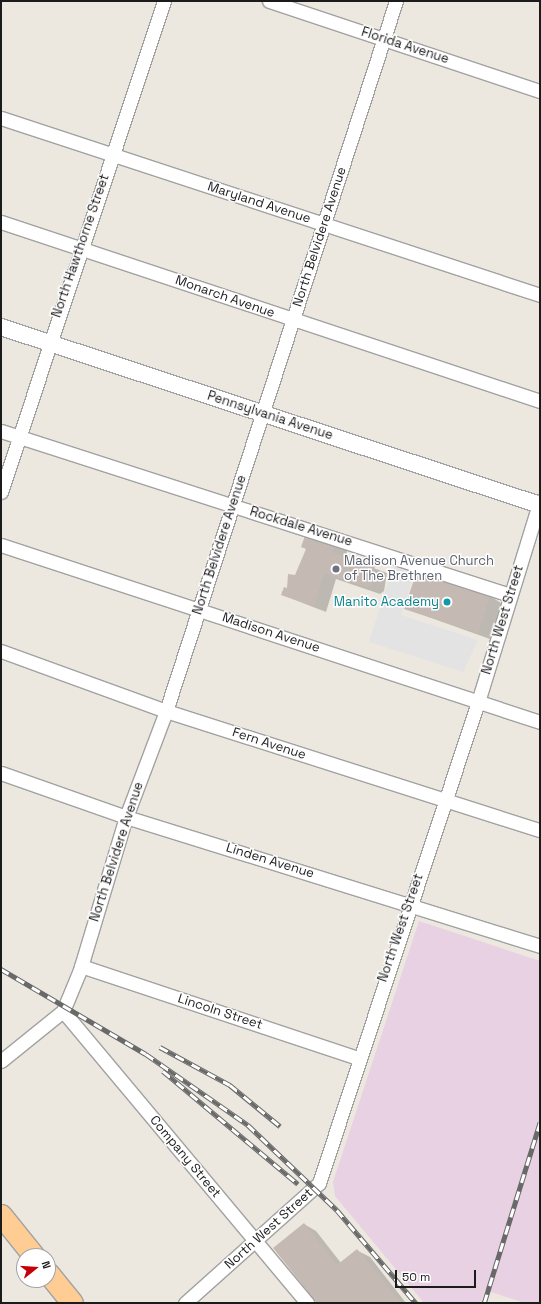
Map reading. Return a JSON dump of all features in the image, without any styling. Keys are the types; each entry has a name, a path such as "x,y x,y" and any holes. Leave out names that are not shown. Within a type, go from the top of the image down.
{"main road":[{"path":"1,1214 28,1248"},
{"path":"56,1283 72,1303"}],"street":[{"name":"North Hawthorne Street","path":"1,492 48,342 164,1"},
{"name":"Florida Avenue","path":"270,1 540,90"},
{"name":"North Belvidere Avenue","path":"1,1061 63,1011 81,966 126,817 166,711 325,224 382,39 396,1"},
{"name":"Maryland Avenue","path":"1,118 540,295"},
{"name":"Monarch Avenue","path":"1,222 540,401"},
{"name":"Pennsylvania Avenue","path":"1,327 540,504"},
{"name":"Rockdale Avenue","path":"1,431 510,595"},
{"name":"North West Street","path":"185,1303 256,1242 319,1183 358,1058 478,702 510,595 540,504"},
{"name":"Madison Avenue","path":"1,545 540,722"},
{"name":"Fern Avenue","path":"1,651 166,711 540,830"},
{"name":"Linden Avenue","path":"1,773 126,817 410,904 540,946"},
{"name":"Lincoln Street","path":"81,966 358,1058"},
{"name":"Company Street","path":"63,1011 307,1303"}],"shaded area":[{"path":"395,561 416,569 401,615 478,640 463,672 369,642"},
{"path":"419,921 540,961 540,1303 525,1303 485,1290 481,1303 424,1303 335,1196 333,1182"}],"building":[{"name":"Madison Avenue Church of The Brethren","path":"306,533 336,543 333,553 375,565 372,585 367,587 324,573 314,606 281,595 284,587 287,588 288,574 295,575 306,549 301,547"},
{"name":"Manito Academy","path":"417,571 490,595 478,633 404,609"},
{"path":"304,1223 337,1265 357,1249 401,1303 317,1303 273,1248"}],"railway":[{"path":"1,969 146,1054 248,1125 337,1210 416,1303"},
{"path":"160,1047 230,1085 280,1126"},
{"path":"163,1071 298,1184"},
{"path":"484,1303 540,1122"}],"place":[{"name":"Madison Avenue Church of The Brethren","path":"336,569"},
{"name":"Manito Academy","path":"447,602"}]}
